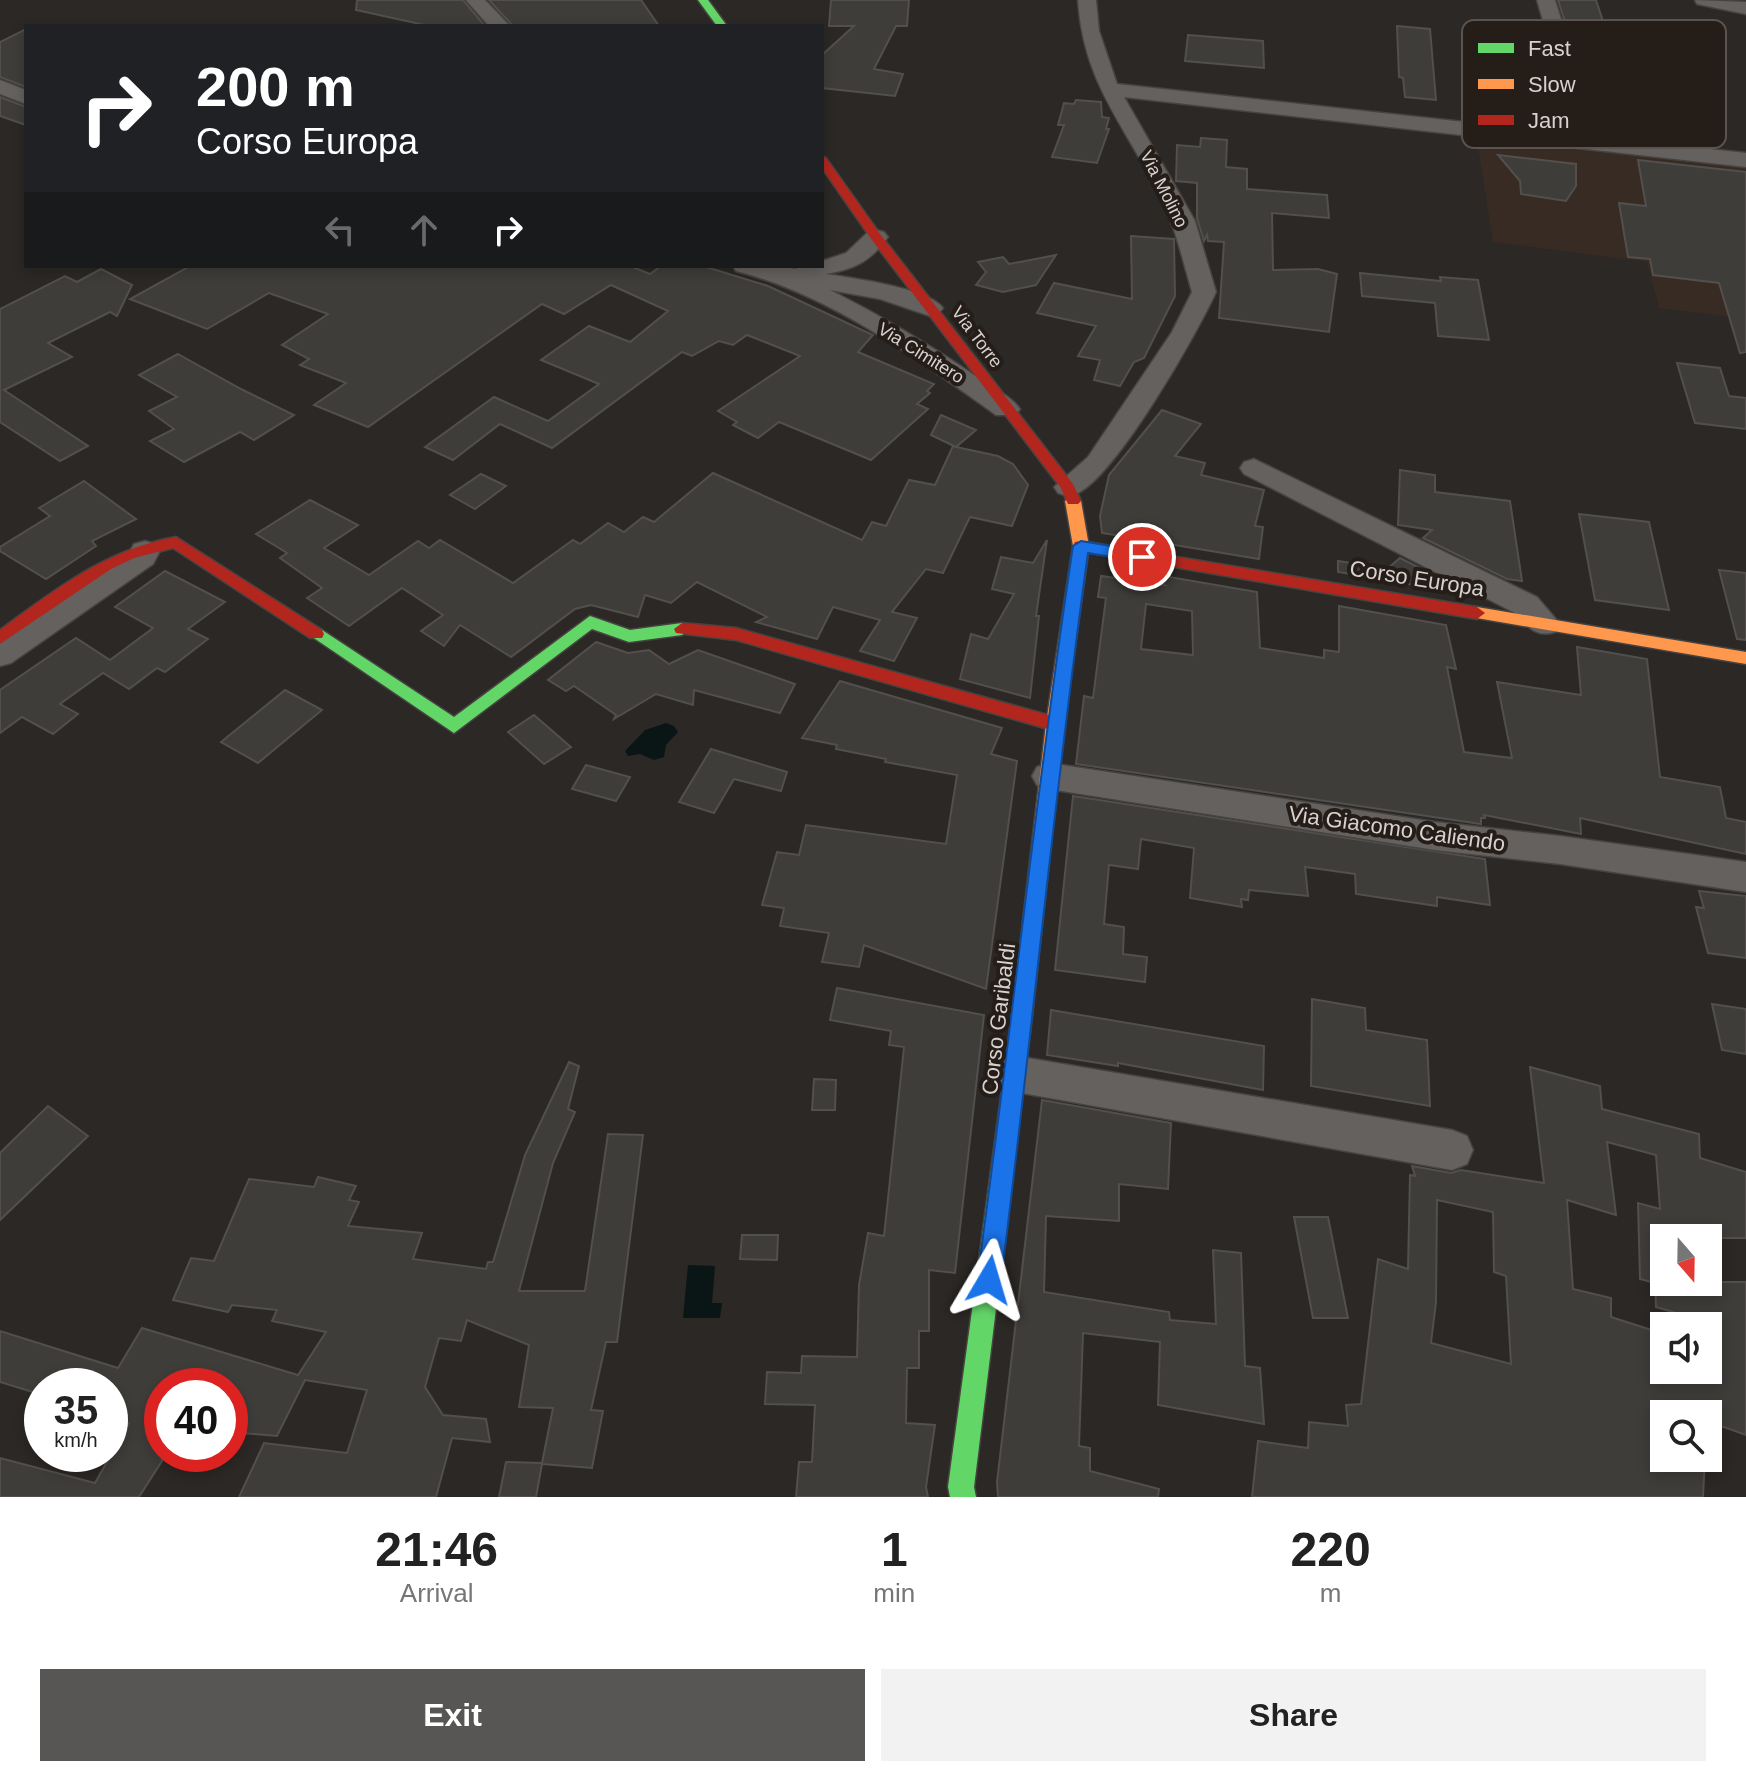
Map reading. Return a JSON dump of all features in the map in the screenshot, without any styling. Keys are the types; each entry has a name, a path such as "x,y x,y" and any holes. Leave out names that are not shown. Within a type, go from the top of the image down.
{"street":[{"path":"475,0 498,24"},
{"path":"703,0 721,24"},
{"name":"Via Molino","path":"1068,487 1098,463 1185,332 1204,292 1183,221 1110,89 1090,40 1087,0"},
{"path":"1546,0 1552,20"},
{"path":"1704,0 1746,8"},
{"path":"0,86 24,97"},
{"path":"1110,89 1462,128"},
{"path":"1639,148 1746,160"},
{"name":"Via Torre","path":"824,163 876,237 1068,487 1077,510 1081,546"},
{"name":"Via Cimitero","path":"824,267 842,264 866,253 876,237"},
{"name":"Via Cimitero","path":"753,268 901,295 930,308"},
{"name":"Via Cimitero","path":"780,275 819,268"},
{"name":"Via Cimitero","path":"780,275 835,300 930,357 1006,409"},
{"name":"Via Cimitero","path":"835,300 901,319 918,316 930,308"},
{"path":"1254,468 1526,605 1544,624"},
{"path":"0,638 128,552 155,542 176,542 454,726 590,622 629,636 690,628 736,634 1055,724"},
{"name":"Corso Europa","path":"1081,546 1746,658"},
{"name":"Corso Garibaldi","path":"963,1497 961,1487 1016,1074 1055,724 1081,546"},
{"path":"0,655 142,557 147,547"},
{"name":"Via Giacomo Caliendo","path":"1049,776 1435,836 1560,850 1746,877"},
{"path":"1016,1074 1452,1150"}],"shaded area":[{"path":"1478,148 1598,148 1746,165 1746,319 1659,308 1647,262 1493,242"},
{"path":"666,723 678,732 666,745 664,757 654,760 640,754 628,756 625,751 645,730"},
{"path":"688,1265 715,1266 712,1303 722,1303 720,1318 683,1318"}],"building":[{"path":"357,0 463,0 483,24 420,24 356,10"},
{"path":"489,0 641,0 658,24 511,24"},
{"path":"831,0 909,0 907,26 896,26 874,69 903,74 895,96 824,88 824,53 854,26 829,26"},
{"path":"1558,0 1596,0 1603,20 1564,20"},
{"path":"1397,26 1430,29 1436,100 1405,97 1403,78 1399,77"},
{"path":"24,30 24,86 0,77 0,42"},
{"path":"1188,35 1263,41 1264,68 1185,61"},
{"path":"0,97 24,106 24,124 0,116"},
{"path":"1076,100 1101,102 1102,117 1109,118 1106,129 1109,129 1097,163 1052,157 1064,125 1058,125 1064,103 1074,104"},
{"path":"1201,138 1227,140 1226,167 1247,169 1247,189 1327,195 1329,218 1272,213 1273,270 1318,269 1337,274 1329,332 1219,318 1224,242 1208,241 1207,235 1204,241 1197,218 1197,183 1176,181 1177,145 1200,147"},
{"path":"1498,155 1576,164 1576,186 1566,201 1521,194 1520,181"},
{"path":"1638,160 1746,172 1746,352 1740,353 1719,283 1653,275 1650,259 1628,257 1619,203 1646,206"},
{"path":"1131,236 1174,239 1175,296 1144,358 1134,362 1120,386 1094,380 1100,360 1078,356 1096,326 1037,313 1054,283 1132,299"},
{"path":"1056,255 1036,285 1003,292 976,285 986,272 978,262 1003,257 1009,264"},
{"path":"186,268 635,268 650,274 658,268 710,268 768,286 873,335 858,352 934,384 927,391 930,393 917,404 928,409 871,460 779,422 758,438 733,425 737,422 718,411 800,356 747,335 733,345 719,341 692,356 682,352 552,448 500,424 453,460 425,447 494,397 548,421 599,384 541,360 589,326 630,342 668,311 611,285 564,314 542,304 368,427 314,405 346,383 300,365 309,359 282,345 328,314 269,293 207,329 130,299"},
{"path":"101,269 132,285 117,316 110,312 48,343 72,357 4,390 88,446 60,461 0,422 0,309 65,276 77,282"},
{"path":"1360,273 1441,281 1440,277 1478,280 1489,340 1438,336 1435,303 1362,296"},
{"path":"178,354 294,415 254,440 240,432 184,462 150,441 174,429 149,411 177,397 139,375"},
{"path":"1677,363 1720,368 1729,396 1746,398 1746,429 1695,423"},
{"path":"1162,410 1201,424 1175,456 1205,463 1201,475 1264,490 1255,526 1263,527 1259,559 1102,533 1100,516 1109,475"},
{"path":"941,415 976,430 956,447 931,435"},
{"path":"953,446 998,456 1013,464 1028,485 1012,526 970,517 943,573 926,569 892,612 917,618 894,661 860,651 880,620 833,607 817,639 756,622 767,617 697,582 671,603 645,595 638,617 591,605 575,609 511,657 460,625 444,646 421,631 443,615 402,588 349,626 307,598 322,588 280,558 287,553 256,534 310,500 358,525 324,548 369,575 418,541 429,548 440,540 513,583 573,540 580,544 608,523 624,532 643,517 654,522 713,473 862,540 872,522 886,526 909,480 935,485"},
{"path":"1400,470 1435,475 1435,492 1510,501 1522,581 1507,579 1423,538 1432,530 1398,525"},
{"path":"481,474 506,486 475,509 450,495"},
{"path":"84,481 136,519 92,541 96,546 46,579 0,551 0,547 50,516 39,508"},
{"path":"1579,514 1649,522 1669,610 1595,600"},
{"path":"1047,540 1036,616 1039,616 1030,698 960,679 971,634 988,639 1014,594 992,589 1001,557 1033,563"},
{"path":"1400,558 1473,595 1338,572 1338,561 1387,569"},
{"path":"1719,570 1746,573 1746,640 1737,639"},
{"path":"165,571 225,602 188,629 208,639 165,672 157,668 129,689 103,673 60,704 78,714 53,734 22,717 0,733 0,690 76,638 110,660 153,628 115,607"},
{"path":"1152,574 1257,592 1260,648 1324,658 1324,650 1339,652 1339,606 1446,625 1456,669 1447,667 1464,752 1512,758 1497,682 1581,695 1577,647 1647,659 1660,777 1720,787 1726,818 1746,822 1746,854 1580,818 1581,834 1484,815 1481,824 1076,764 1084,696 1093,698 1106,598 1098,597 1101,576 1165,585","holes":["1146,604 1192,611 1193,655 1141,649"]},
{"path":"596,642 628,653 649,650 669,664 698,650 795,684 780,713 694,690 693,705 656,694 614,719 616,715 574,686 566,691 548,680"},
{"path":"840,681 1002,728 991,754 1017,761 986,989 864,945 859,967 822,962 829,933 780,926 784,908 762,905 777,852 799,855 806,825 946,844 957,775 885,762 886,759 836,749 837,745 802,738"},
{"path":"285,690 322,710 258,763 221,742"},
{"path":"534,715 571,747 544,764 508,732"},
{"path":"711,749 787,772 781,791 734,779 714,813 679,802"},
{"path":"586,765 630,777 616,801 572,789"},
{"path":"1073,796 1485,859 1490,905 1437,897 1437,906 1356,894 1355,874 1305,867 1308,896 1249,890 1248,900 1241,899 1242,907 1190,898 1194,848 1141,839 1138,869 1109,865 1104,924 1124,927 1123,954 1147,957 1145,982 1055,970"},
{"path":"1699,891 1746,896 1746,958 1708,953 1696,907 1704,908"},
{"path":"837,988 984,1015 955,1273 929,1270 929,1331 919,1331 919,1368 907,1368 906,1423 935,1425 926,1487 928,1497 796,1497 799,1462 812,1462 815,1405 765,1404 767,1372 801,1373 802,1356 857,1357 859,1285 868,1233 884,1236 904,1047 889,1045 891,1031 830,1020"},
{"path":"1312,999 1365,1008 1366,1030 1427,1040 1430,1106 1311,1086"},
{"path":"1712,1004 1746,1009 1746,1054 1722,1050"},
{"path":"1051,1010 1264,1046 1263,1090 1118,1063 1118,1066 1047,1055"},
{"path":"569,1062 579,1066 568,1109 575,1112 553,1163 519,1291 585,1291 608,1134 643,1135 617,1342 606,1342 591,1410 603,1411 592,1468 542,1464 536,1497 499,1497 506,1462 542,1463 553,1408 519,1407 529,1345 467,1320 461,1341 439,1338 425,1387 443,1415 486,1419 490,1442 452,1438 436,1497 239,1497 264,1443 347,1453 367,1390 305,1380 277,1436 248,1434 248,1368 144,1368 144,1472 155,1472 139,1497 0,1497 0,1458 24,1464 24,1472 53,1472 95,1483 101,1472 128,1472 128,1368 118,1368 142,1328 298,1375 326,1332 272,1321 277,1310 232,1305 228,1312 173,1300 191,1258 214,1261 249,1179 314,1187 318,1177 356,1186 349,1200 359,1202 348,1226 422,1233 413,1259 486,1269 488,1262 493,1262 525,1155"},
{"path":"1530,1067 1600,1086 1602,1109 1699,1134 1700,1158 1746,1172 1746,1238 1722,1238 1722,1224 1650,1224 1650,1282 1640,1279 1638,1203 1660,1209 1656,1155 1607,1142 1616,1215 1567,1200 1573,1289 1611,1298 1611,1317 1650,1330 1650,1384 1722,1384 1722,1312 1673,1312 1656,1307 1656,1296 1722,1296 1722,1282 1746,1282 1746,1435 1722,1426 1722,1400 1650,1400 1650,1472 1704,1472 1703,1497 1252,1497 1258,1441 1308,1448 1309,1422 1348,1426 1346,1405 1361,1404 1378,1259 1408,1269 1410,1175 1415,1176 1412,1166 1451,1173 1461,1170 1544,1183","holes":["1437,1200 1493,1212 1494,1272 1506,1276 1511,1364 1431,1343 1436,1302"]},
{"path":"814,1079 836,1080 835,1110 812,1110"},
{"path":"1042,1100 1171,1123 1168,1189 1119,1184 1119,1221 1046,1216 1044,1292 1169,1312 1170,1320 1216,1324 1213,1250 1241,1253 1245,1366 1260,1368 1264,1424 1158,1405 1160,1342 1083,1333 1079,1446 1090,1448 1090,1471 1159,1489 1158,1497 998,1497 997,1482"},
{"path":"48,1106 88,1136 0,1220 0,1153"},
{"path":"1294,1217 1328,1217 1348,1318 1313,1318"},
{"path":"742,1235 778,1235 777,1260 740,1259"},
{"path":"0,1331 118,1368 24,1368 24,1389 0,1382"}],"traffic: fast":[{"path":"703,0 721,24"},
{"path":"316,634 454,726 590,622 629,636 682,629"},
{"path":"963,1497 961,1487 1022,1016"}],"traffic: slow":[{"path":"1022,1016 1055,724 1081,546 1073,501"},
{"path":"1477,613 1746,658"}],"traffic: jam":[{"path":"824,163 876,237 1068,487 1073,501"},
{"path":"0,638 105,565 152,546 176,542 316,634"},
{"path":"1081,546 1477,613"},
{"path":"682,629 736,634 1055,724"}],"route":[{"path":"989,1280 1016,1074 1055,724 1081,546 1142,557"}]}
